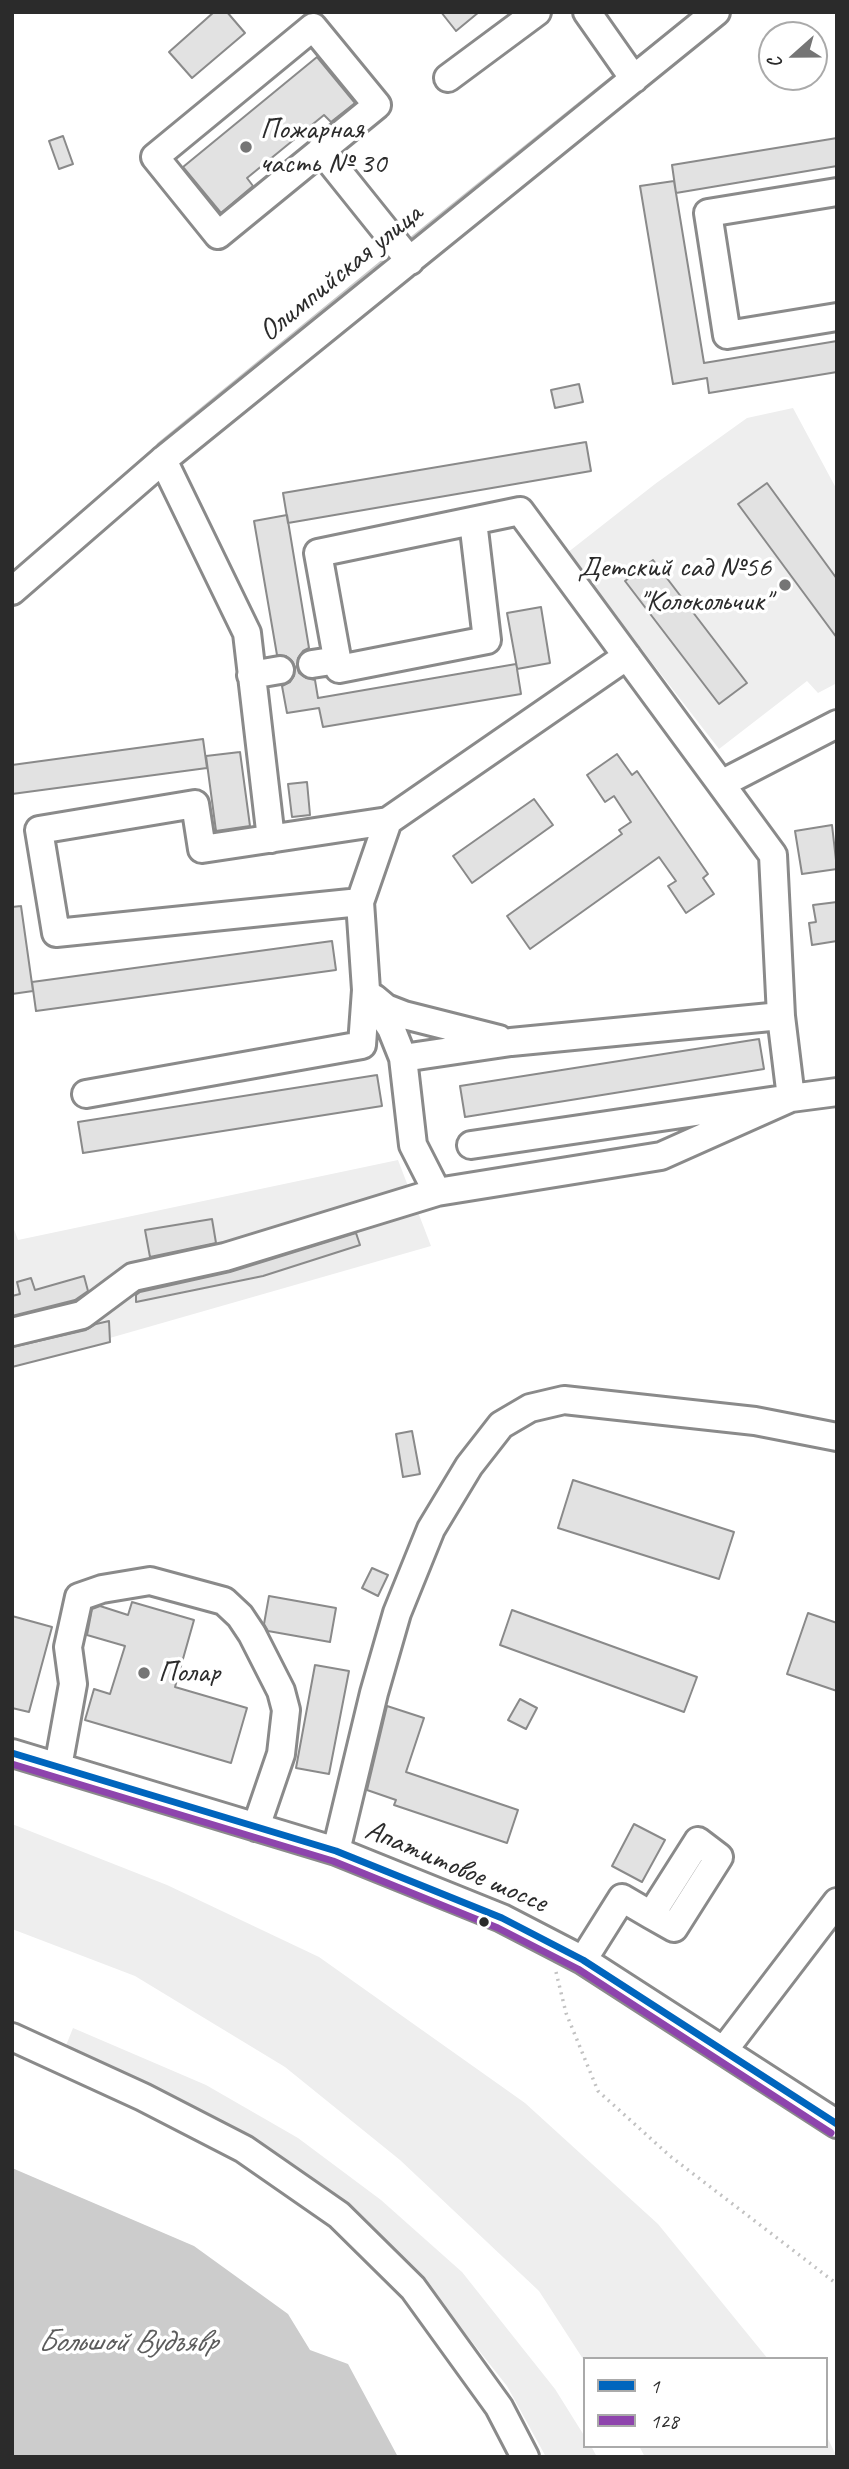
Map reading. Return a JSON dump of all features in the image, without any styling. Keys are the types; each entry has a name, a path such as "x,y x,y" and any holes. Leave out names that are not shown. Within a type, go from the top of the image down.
{"street":[{"path":"448,78 537,12"},
{"path":"587,12 634,79"},
{"name":"Олимпийская улица","path":"12,590 163,460 716,12"},
{"path":"313,27 377,105 321,150 218,235 155,157 313,27"},
{"path":"321,150 410,261"},
{"path":"837,192 708,213 727,335 837,317"},
{"path":"163,460 247,633 271,839"},
{"path":"473,521 487,640 339,669 325,662 318,553 520,511 773,855 781,1016 791,1098"},
{"path":"360,902 56,933 39,830 195,804 202,849 388,821 626,656"},
{"path":"251,675 279,670"},
{"path":"721,784 837,724"},
{"path":"86,1094 362,1045 366,990 360,902 388,821"},
{"path":"366,990 386,1008 404,1015 511,1042"},
{"path":"366,990 391,1028 403,1058 413,1145 438,1192"},
{"path":"403,1058 511,1042 781,1016"},
{"path":"471,1146 837,1092"},
{"path":"12,1332 82,1315 133,1277 225,1256 438,1192 661,1156 791,1098"},
{"path":"335,1851 397,1613 431,1530 469,1466 502,1425 530,1408 565,1400 755,1421 837,1437"},
{"path":"58,1767 73,1684 68,1647 79,1597 102,1589 150,1581 225,1601 252,1633 281,1691 286,1710 281,1754 256,1827"},
{"name":"Апатитовое шоссе","path":"12,1753 335,1851 502,1918 583,1960 837,2124"},
{"path":"583,1960 622,1898 651,1915"},
{"path":"724,2050 837,1902"},
{"path":"12,2037 143,2097 244,2149 339,2215 413,2288 499,2407 525,2457"}],"path":[{"path":"549,1943 566,2013 598,2091 680,2164 837,2284"}],"shaded area":[{"path":"793,408 837,490 837,683 818,693 807,681 719,749 567,553 655,484 747,418"},
{"path":"398,1160 431,1246 12,1366 12,1224 18,1240"},
{"path":"12,1824 167,1885 319,1957 525,2103 658,2224 766,2357 583,2359 539,2291 400,2160 285,2067 135,1976 12,1929"},
{"path":"73,2028 206,2085 298,2138 381,2200 462,2272 555,2389 583,2434 583,2448 592,2448 597,2457 546,2457 507,2386 423,2280 323,2185 198,2110 65,2048"},
{"path":"828,2439 837,2457 645,2457 640,2448 828,2448"}],"water":[{"name":"Большой Вудъявр","path":"12,2168 194,2246 288,2314 310,2350 348,2364 398,2457 12,2457"}],"building":[{"path":"214,12 227,12 245,33 192,78 169,52"},
{"path":"441,12 479,12 456,31"},
{"name":"Пожарная часть № 30","path":"317,57 355,103 331,122 324,115 247,178 253,186 221,213 183,167"},
{"path":"63,136 73,164 59,169 49,141"},
{"path":"837,138 837,166 676,193 672,165"},
{"path":"674,181 704,363 837,341 837,372 709,393 707,378 673,384 640,186"},
{"path":"579,384 583,402 555,408 551,390"},
{"path":"586,442 591,471 288,523 283,493"},
{"path":"767,483 837,579 837,638 738,504"},
{"path":"287,515 309,648 298,658 297,667 299,673 315,680 318,698 516,664 517,668 507,613 541,607 550,663 517,669 521,694 323,727 319,708 287,713 282,686 290,682 295,667 286,656 277,655 254,521"},
{"path":"653,560 747,683 719,704 625,581"},
{"path":"203,739 207,768 12,794 12,765"},
{"path":"240,752 250,826 216,831 206,756"},
{"path":"617,754 632,775 637,771 708,874 703,878 714,894 686,913 668,886 676,881 659,857 530,949 507,916 622,834 619,830 631,822 614,796 605,802 587,775"},
{"path":"307,782 310,815 292,817 288,784"},
{"path":"534,799 553,825 472,883 453,856"},
{"path":"832,825 837,869 802,874 795,831"},
{"path":"837,902 837,941 812,945 809,923 816,922 813,905"},
{"path":"21,906 33,991 12,994 12,907"},
{"path":"332,941 336,970 36,1011 32,982"},
{"path":"759,1039 764,1069 465,1117 460,1086"},
{"path":"377,1075 382,1106 83,1153 78,1122"},
{"path":"212,1219 216,1243 150,1257 145,1230"},
{"path":"356,1233 360,1245 263,1276 136,1302 136,1295 140,1292 230,1272"},
{"path":"84,1276 88,1291 75,1300 12,1316 12,1296 20,1294 17,1282 31,1278 35,1290"},
{"path":"109,1321 110,1342 12,1367 12,1347 86,1330"},
{"path":"412,1431 420,1474 403,1477 396,1434"},
{"path":"573,1480 734,1532 719,1579 558,1528"},
{"path":"372,1568 388,1575 378,1596 362,1588"},
{"path":"269,1596 336,1608 330,1642 268,1631 264,1624"},
{"name":"Полар","path":"132,1602 194,1620 175,1687 247,1708 231,1763 85,1720 94,1689 110,1694 125,1646 87,1635 92,1609 100,1606 128,1615"},
{"path":"512,1610 697,1677 684,1712 500,1645"},
{"path":"808,1613 837,1623 837,1691 787,1674"},
{"path":"12,1616 52,1627 29,1712 12,1708"},
{"path":"315,1665 349,1671 329,1774 296,1768"},
{"path":"520,1699 537,1708 526,1729 508,1720"},
{"path":"387,1706 424,1718 406,1772 518,1810 507,1843 394,1805 396,1800 367,1790"},
{"path":"634,1824 665,1840 642,1882 612,1866"}],"waterway":[{"path":"638,58 657,43"},
{"path":"412,239 614,77"},
{"path":"159,445 388,258"}],"transit line":[{"name":"1","path":"12,1753 336,1851 502,1918 583,1960 837,2124"},
{"name":"128","path":"12,1764 333,1861 498,1928 578,1969 831,2133"}],"place":[{"name":"Пожарная часть № 30","path":"246,147"},
{"name":"Детский сад №56 \"Колокольчик\"","path":"785,585"},
{"name":"Полар","path":"144,1673"}]}
